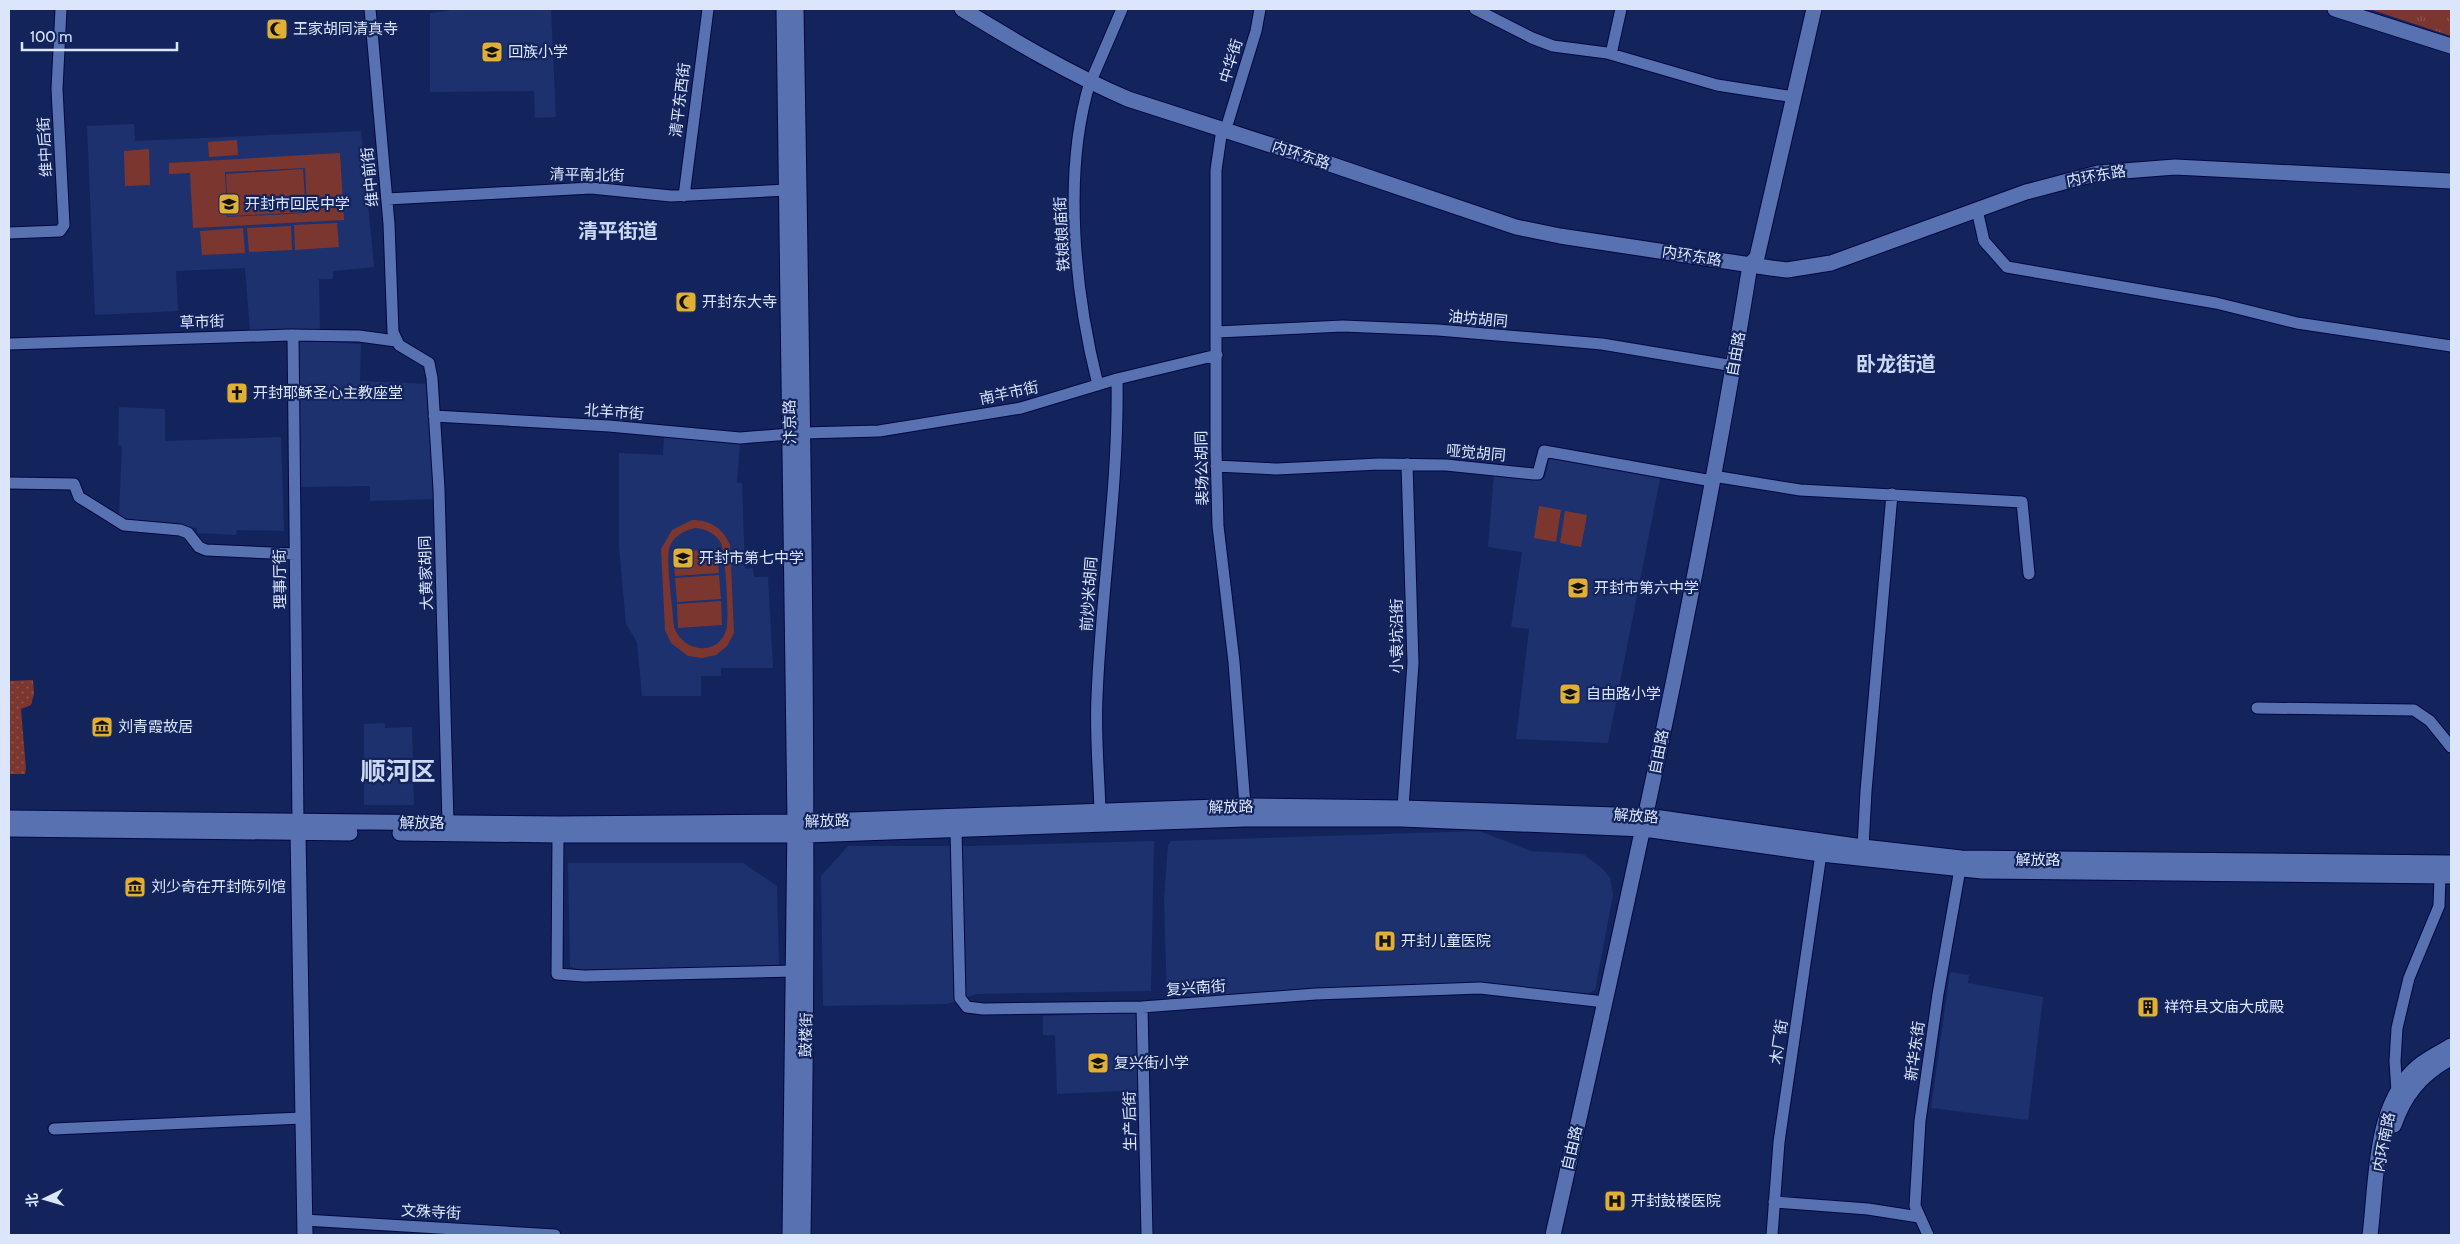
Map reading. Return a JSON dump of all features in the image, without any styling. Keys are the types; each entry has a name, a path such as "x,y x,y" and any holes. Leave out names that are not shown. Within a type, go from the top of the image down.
{"main road":[{"name":"汴京路","path":"784,9 787,190 796,434"},
{"name":"汴京路","path":"796,9 796,434 801,828"},
{"name":"内环东路","path":"962,9 1012,40 1092,78"},
{"name":"内环东路","path":"979,9 1128,99 1225,125 1518,219 1561,228 1752,259 1787,260 1828,254 2023,183 2069,170 2115,161 2175,158 2451,172"},
{"name":"自由路","path":"1552,1235 1645,823 1734,366 1752,259 1789,96 1805,9"},
{"name":"自由路","path":"1789,96 1814,9"},
{"path":"2335,9 2451,46"},
{"name":"内环东路","path":"1752,259 1787,270 1831,262 2062,181 2098,173 2134,169 2175,168 2451,181"},
{"name":"解放路","path":"9,818 558,835 801,828 1100,811 1245,806 1403,808 1645,823 1985,859 2451,863"},
{"name":"解放路","path":"9,829 298,827 448,822 956,830 1244,819 1645,823 1821,854 1960,869 2446,876"},
{"path":"298,827 305,1235"},
{"name":"鼓楼街","path":"790,1235 795,970 801,828"},
{"name":"鼓楼街","path":"801,828 803,1235"},
{"name":"内环南路","path":"2370,1235 2384,1128 2397,1092 2420,1065 2451,1046"},
{"name":"内环南路","path":"2380,1235 2389,1150 2394,1122 2416,1082 2451,1057"}],"street":[{"name":"维中后街","path":"9,233 60,231 64,225 58,88 61,9"},
{"name":"维中前街","path":"370,9 387,199 393,332 396,341"},
{"name":"清平东西街","path":"684,196 708,9"},
{"name":"铁娘娘庙街","path":"1098,386 1087,341 1082,304 1074,182 1076,140 1081,111 1092,78 1122,9"},
{"name":"中华街","path":"1225,125 1256,31 1260,9"},
{"path":"1475,9 1532,38 1553,46 1611,54 1717,85 1789,96"},
{"path":"1611,54 1621,9"},
{"name":"裴场公胡同","path":"1225,125 1216,170 1216,466 1218,526 1234,662 1245,806"},
{"name":"清平南北街","path":"387,199 591,188 684,196 787,190"},
{"path":"1977,210 1984,242 1993,249 2007,268 2208,302 2297,323 2451,346"},
{"name":"油坊胡同","path":"1217,332 1343,326 1438,330 1602,344 1734,366"},
{"name":"草市街","path":"9,344 293,335 359,336 396,341"},
{"name":"理事厅街","path":"293,335 298,827"},
{"name":"大黄家胡同","path":"396,341 403,348 425,360 431,366 439,490 448,822"},
{"name":"南羊市街","path":"796,434 879,431 1022,408 1117,380 1217,355"},
{"name":"前炒米胡同","path":"1100,811 1097,700 1114,489 1117,380"},
{"name":"北羊市街","path":"434,416 609,426 740,438 796,434"},
{"name":"哑觉胡同","path":"1216,466 1277,469 1408,464 1446,465 1538,474 1544,451 1712,478"},
{"name":"小袁坑沿街","path":"1403,808 1413,663 1408,464"},
{"path":"1712,478 1800,490 2022,502 2029,574"},
{"path":"9,482 74,484 78,497 124,525 180,530 188,533 199,547 206,550 295,554"},
{"path":"1863,847 1866,791 1892,494"},
{"path":"2257,708 2414,710 2430,721 2451,748"},
{"name":"复兴南街","path":"956,830 960,998 967,1007 983,1009 1142,1007 1316,994 1480,988 1605,1002"},
{"path":"558,835 557,974 584,976 795,970"},
{"name":"木厂街","path":"1772,1235 1780,1142 1821,854"},
{"name":"新华东街","path":"1928,1235 1919,1217 1915,1199 1920,1121 1938,994 1960,869"},
{"path":"2397,1092 2395,1061 2397,1028 2409,978 2437,912 2446,876"},
{"name":"生产后街","path":"1142,1007 1147,1235"},
{"path":"54,1129 302,1118"},
{"path":"1774,1202 1868,1209 1919,1217"},
{"name":"文殊寺街","path":"304,1220 555,1235"}],"shaded area":[{"name":"回族小学","path":"451,9 551,9 556,117 535,118 534,91 430,92 430,13"},
{"name":"开封市回民中学","path":"134,124 135,141 361,131 374,267 333,271 333,279 319,279 320,332 250,332 245,268 176,271 178,311 95,315 87,126"},
{"path":"297,340 361,344 360,381 429,384 436,499 370,501 370,486 298,487"},
{"path":"119,407 165,409 165,441 281,437 284,531 237,530 236,535 197,533 197,528 127,523 119,514 122,446 118,445"},
{"name":"开封市第七中学","path":"664,436 740,442 737,483 742,483 745,569 753,568 754,577 768,577 773,668 721,668 721,676 701,676 701,696 642,696 637,642 626,624 619,548 619,453 663,455"},
{"name":"开封市第六中学","path":"1550,454 1661,474 1608,743 1516,739 1529,629 1511,627 1522,552 1488,547 1494,472 1545,478"},
{"path":"385,723 385,728 412,727 414,805 364,805 364,724"},
{"name":"开封儿童医院","path":"1479,831 1531,851 1583,854 1603,869 1610,878 1613,895 1595,990 1584,995 1478,984 1316,988 1219,996 1167,997 1164,900 1168,845 1171,841"},
{"path":"1154,841 1151,991 977,994 947,1004 823,1006 821,876 848,846 969,846"},
{"path":"568,863 743,863 777,886 779,965 588,972 570,967"},
{"path":"1950,972 1969,975 1968,983 2043,997 2028,1120 1931,1108"},
{"name":"复兴街小学","path":"1138,1012 1141,1090 1057,1094 1055,1035 1043,1035 1043,1016"}],"green space":[{"path":"2368,9 2451,9 2451,36 2372,10"},
{"path":"237,140 238,155 209,157 208,142"},
{"path":"149,149 150,185 125,186 124,151"},
{"path":"340,153 344,220 193,228 190,173 169,174 169,163","holes":["305,168 307,213 227,217 225,172"]},
{"path":"303,169 306,212 228,216 226,174"},
{"path":"337,223 339,247 295,250 294,225"},
{"path":"291,226 292,250 249,252 247,228"},
{"path":"243,228 245,253 202,255 200,231"},
{"path":"1539,506 1561,510 1556,542 1534,538"},
{"path":"1565,511 1587,515 1581,547 1560,543"},
{"path":"692,520 699,520 710,523 720,530 730,545 734,633 727,646 716,655 702,658 688,656 671,643 665,630 661,549 672,530","holes":["695,528 713,534 723,548 727,625 721,640 707,648 691,646 684,642 674,627 669,576 669,549 670,545 679,535"]},
{"path":"717,549 719,573 675,576 673,552"},
{"path":"719,575 721,599 677,602 675,578"},
{"path":"721,601 722,625 678,628 677,604"},
{"path":"33,680 34,694 31,705 21,709 25,774 9,774 9,681"}],"place":[{"name":"王家胡同清真寺","path":"277,29"},
{"name":"回族小学","path":"492,52"},
{"name":"开封市回民中学","path":"229,204"},
{"name":"开封东大寺","path":"686,302"},
{"name":"开封耶稣圣心主教座堂","path":"237,393"},
{"name":"开封市第七中学","path":"683,558"},
{"name":"开封市第六中学","path":"1578,588"},
{"name":"自由路小学","path":"1570,694"},
{"name":"刘青霞故居","path":"102,727"},
{"name":"刘少奇在开封陈列馆","path":"135,887"},
{"name":"开封儿童医院","path":"1385,941"},
{"name":"祥符县文庙大成殿","path":"2148,1007"},
{"name":"复兴街小学","path":"1098,1063"},
{"name":"开封鼓楼医院","path":"1615,1201"}],"district":[{"name":"清平街道","path":"618,231"},
{"name":"卧龙街道","path":"1896,364"},
{"name":"顺河区","path":"398,771"}]}
